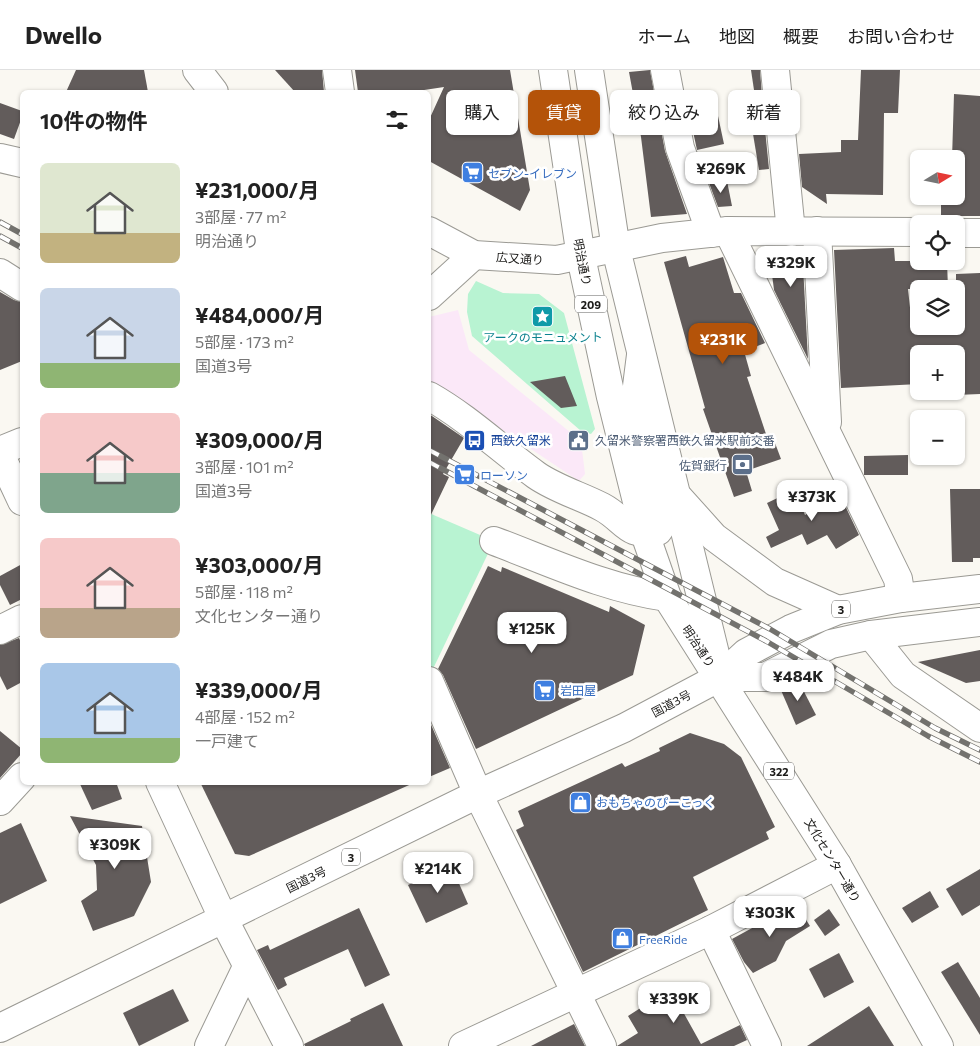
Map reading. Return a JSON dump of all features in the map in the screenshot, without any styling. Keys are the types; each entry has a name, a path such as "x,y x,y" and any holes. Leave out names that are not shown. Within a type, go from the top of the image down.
{"main road":[{"path":"197,70 212,90"},
{"path":"337,70 340,90"},
{"name":"明治通り","path":"553,70 581,257 611,397 645,534 667,597 720,677"},
{"name":"明治通り","path":"589,70 616,249 710,629 720,677"},
{"path":"665,70 680,148 719,232 828,437 898,579 901,598"},
{"path":"775,70 804,231 828,437"},
{"path":"0,158 20,162"},
{"name":"広又通り","path":"431,233 474,255 557,260 581,257 662,238 719,232 910,232"},
{"path":"965,233 980,233"},
{"path":"431,294 474,255"},
{"path":"0,273 20,286"},
{"path":"431,397 448,406 538,476 604,508 634,532 645,534 658,531 662,525 635,402 641,355"},
{"path":"20,443 0,453 20,497"},
{"path":"676,495 714,537 775,582 838,610"},
{"path":"494,541 616,586 644,594 667,597"},
{"name":"国道3号","path":"0,1028 478,794 624,728 720,677 746,653 791,629 838,610 901,598 980,589"},
{"path":"0,630 20,620"},
{"name":"国道3号","path":"720,677 765,678 831,644 871,635 980,622"},
{"path":"871,635 903,676 980,728"},
{"name":"文化センター通り","path":"720,677 837,865 939,1046"},
{"path":"431,686 478,794 602,1046"},
{"path":"0,801 20,779"},
{"path":"161,785 224,920 289,1046"},
{"path":"463,1046 711,930 837,865"},
{"path":"711,930 767,1046"},
{"path":"209,1046 247,967"}],"shaded area":[{"path":"458,310 469,350 581,441 585,474 579,481 431,382 431,317"}],"green space":[{"path":"476,281 503,293 539,294 564,313 595,429 591,434 581,431 472,336 467,312 468,294"},
{"path":"431,514 494,541 431,671"}],"building":[{"path":"76,70 144,70 148,90 67,90"},
{"path":"275,70 322,70 324,90 293,90"},
{"path":"355,70 510,70 513,90 446,90 446,135 518,135 518,118 530,190 520,211 431,162 431,116 444,87 424,90 358,90"},
{"path":"650,70 654,90 632,90 629,72"},
{"path":"751,70 760,70 762,90 754,90"},
{"path":"861,70 900,70 898,113 884,113 883,195 826,194 827,204 802,187 799,154 841,152 841,140 858,140"},
{"path":"954,94 980,96 980,216 941,215 941,205 965,205 965,150 952,150"},
{"path":"0,103 20,110 20,122 14,139 0,134"},
{"path":"718,116 724,144 697,150 694,135 718,135"},
{"path":"641,135 662,135 665,151 687,214 651,217"},
{"path":"753,135 766,135 769,169 759,170"},
{"path":"727,181 732,206 718,207 709,183"},
{"path":"802,247 808,359 774,290 769,251"},
{"path":"894,248 895,261 910,261 910,270 947,270 948,280 910,280 910,289 908,289 910,335 965,335 965,280 956,280 956,274 980,273 980,394 965,395 965,345 910,345 910,384 841,388 834,250"},
{"path":"686,256 689,267 723,257 734,293 741,293 765,343 744,351 751,376 747,377 767,437 772,435 781,459 746,471 752,491 734,497 703,409 705,408 664,262"},
{"path":"0,292 20,302 20,362 0,370"},
{"path":"565,376 577,406 561,408 530,382"},
{"path":"431,415 464,438 443,474 449,477 431,515"},
{"path":"908,455 908,475 864,475 864,456"},
{"path":"950,489 980,489 980,558 973,558 973,562 952,562"},
{"path":"788,493 796,510 802,508 805,515 840,495 859,535 836,549 827,535 807,545 802,534 771,548 766,537 779,530 767,503"},
{"path":"20,565 20,600 10,605 0,585 0,576"},
{"path":"488,566 501,572 502,567 609,612 610,606 645,625 633,675 476,749 443,675 438,669"},
{"path":"19,638 20,640 20,683 7,690 0,676 0,645"},
{"path":"980,650 980,681 966,683 918,662"},
{"path":"798,680 816,715 796,725 780,688"},
{"path":"431,725 450,768 431,776"},
{"path":"0,731 20,747 20,755 0,778"},
{"path":"690,733 724,744 741,757 775,827 766,832 769,839 693,877 708,910 583,972 516,830 524,826 518,811 622,763 625,767 660,751 659,748"},
{"path":"80,785 117,785 122,799 92,810"},
{"path":"201,785 409,785 249,856 235,854"},
{"path":"70,816 142,826 151,882 134,916 93,931 81,901 97,890 96,865"},
{"path":"21,823 47,881 0,904 0,833"},
{"path":"451,865 468,904 426,923 408,885"},
{"path":"980,869 980,905 962,916 946,889"},
{"path":"930,891 939,907 912,923 902,908"},
{"path":"796,904 810,926 786,941 776,961 753,973 744,962 732,939"},
{"path":"359,908 390,975 365,987 348,949 284,978 287,985 278,990 257,950 268,945 270,950"},
{"path":"829,909 840,925 825,936 814,920"},
{"path":"839,953 854,982 824,998 809,969"},
{"path":"958,962 980,998 980,1035 941,972"},
{"path":"692,984 699,1003 682,1010 701,1044 740,1025 747,1040 734,1046 617,1046 638,1033 628,1016 656,998"},
{"path":"173,989 189,1021 139,1046 123,1013"},
{"path":"383,1003 403,1046 305,1046 304,1044"},
{"path":"869,1006 894,1046 807,1046 860,1012"},
{"path":"574,1024 585,1046 531,1046"}],"railway":[{"path":"0,222 20,233"},
{"path":"0,236 20,247"},
{"path":"431,451 770,629 935,728 980,750"},
{"path":"431,463 766,641 928,736 980,762"}],"place":[{"name":"セブン-イレブン","path":"472,173"},
{"name":"アークのモニュメント","path":"543,316"},
{"name":"西鉄久留米","path":"475,440"},
{"name":"久留米警察署西鉄久留米駅前交番","path":"579,440"},
{"name":"佐賀銀行","path":"743,465"},
{"name":"ローソン","path":"464,475"},
{"name":"岩田屋","path":"544,690"},
{"name":"おもちゃのぴーこっく","path":"580,802"},
{"name":"FreeRide","path":"623,939"}]}
